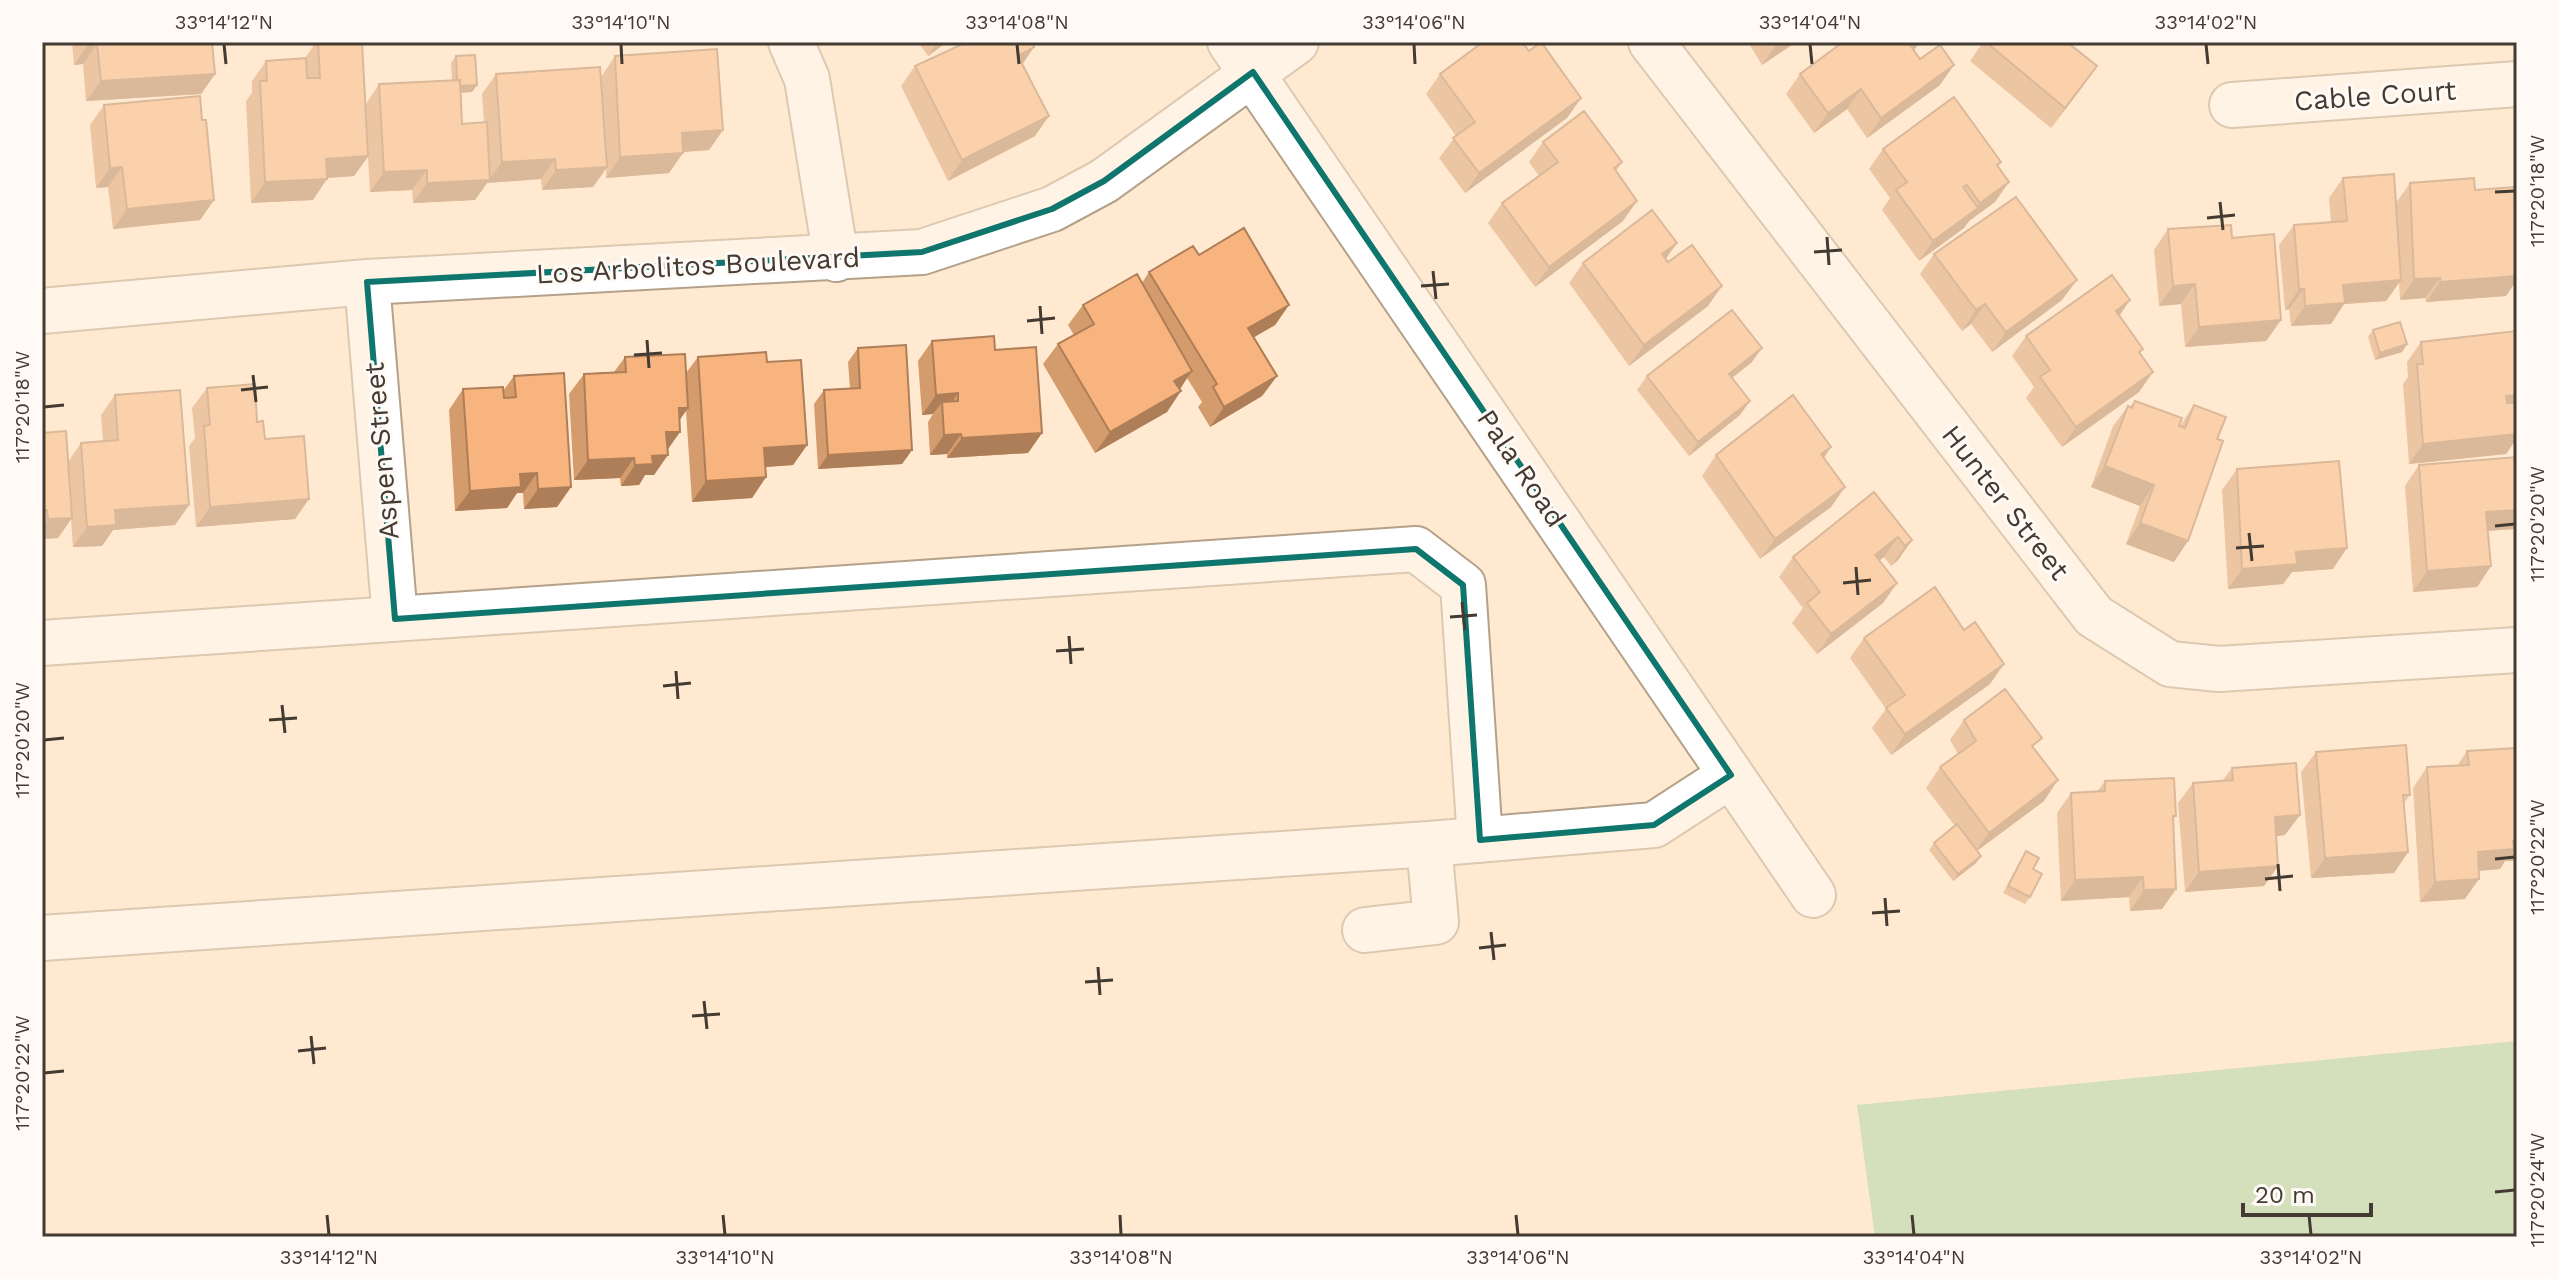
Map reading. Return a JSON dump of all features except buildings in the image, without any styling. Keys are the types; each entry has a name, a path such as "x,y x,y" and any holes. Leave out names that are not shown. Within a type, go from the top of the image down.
{"street":[{"path":"791,42 807,79 836,259"},
{"name":"Los Arbolitos Boulevard","path":"42,311 367,282 922,252 1052,209 1104,181 1241,57 1296,42"},
{"name":"Hunter Street","path":"1651,42 2094,616 2170,664 2219,669 2517,650"},
{"name":"Pala Road","path":"1241,57 1813,895"},
{"name":"Cable Court","path":"2232,105 2517,84"},
{"name":"Aspen Street","path":"367,282 395,619"},
{"path":"42,643 1416,549 1463,585 1480,840"},
{"path":"42,938 1429,844 1654,825 1731,775"},
{"path":"1365,930 1436,922 1429,844"}],"highlighted area":[{"path":"1253,72 1731,775 1654,825 1480,840 1463,585 1416,549 395,619 367,282 922,252 1052,209 1104,181"}],"green space":[{"path":"2517,1041 2517,1237 1875,1237 1857,1105"}]}
